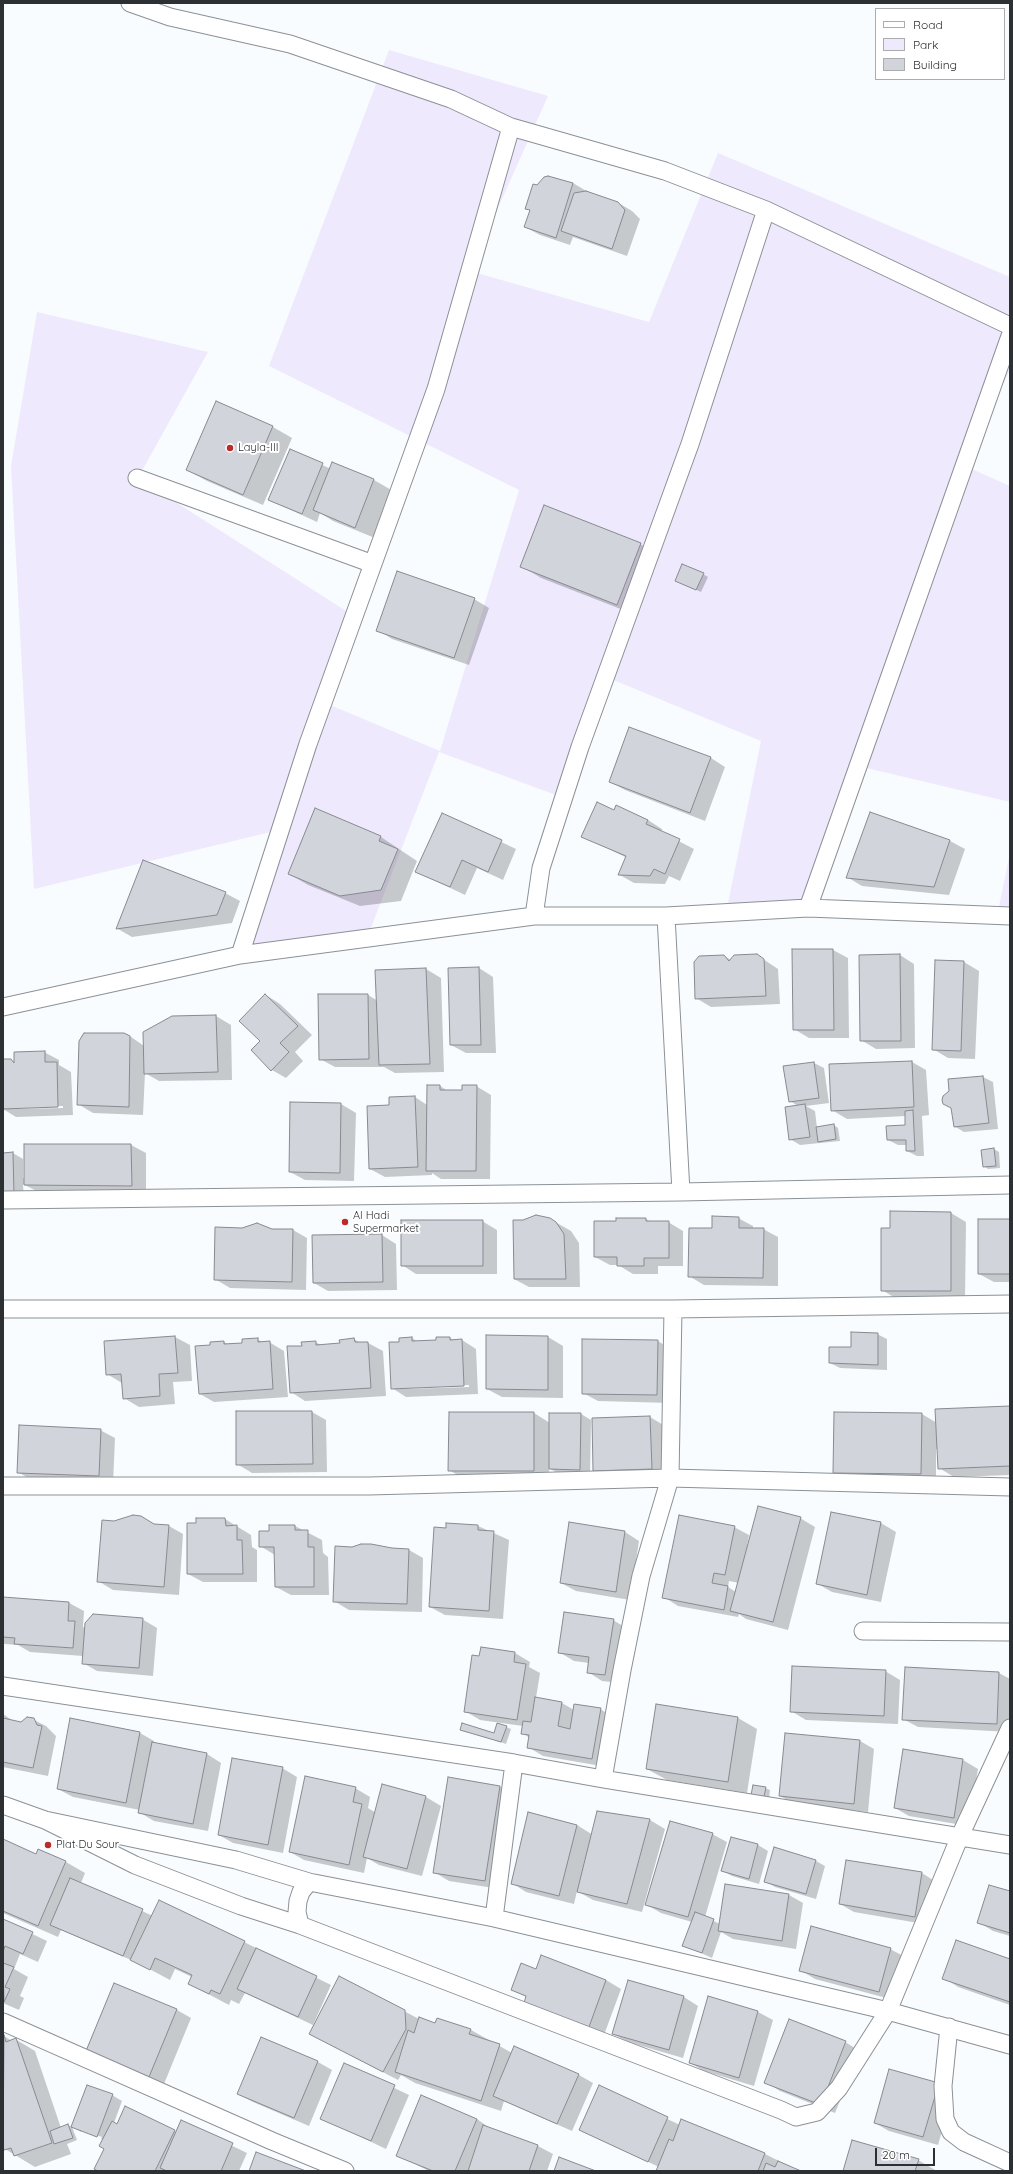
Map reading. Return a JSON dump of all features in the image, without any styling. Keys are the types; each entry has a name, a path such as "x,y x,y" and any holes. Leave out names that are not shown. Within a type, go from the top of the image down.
{"street":[{"path":"130,3 170,17 290,44 451,99 511,127 665,171 766,210 1010,326"},
{"path":"240,956 308,744 436,389 511,127"},
{"path":"534,916 541,868 578,754 690,444 766,210"},
{"path":"808,908 1010,336"},
{"path":"138,478 373,564"},
{"path":"3,1007 240,956 534,916 666,916 808,908 1010,916"},
{"path":"666,916 681,1192"},
{"path":"3,1200 681,1192 1010,1185"},
{"path":"3,1309 673,1309 1010,1304"},
{"path":"603,1779 622,1670 641,1576 670,1478 673,1309"},
{"path":"3,1486 369,1486 670,1478 1010,1487"},
{"path":"862,1630 1010,1632"},
{"path":"3,1686 514,1763 603,1779 1010,1845"},
{"path":"3,1805 45,1820 136,1865 241,1906 300,1925 796,2117 817,2112 839,2088 888,2011 960,1836 1010,1728"},
{"path":"494,1918 514,1763"},
{"path":"45,1820 236,1860 309,1882 494,1918 888,2011 1010,2045"},
{"path":"300,1925 297,1912 298,1901 301,1892 309,1882"},
{"path":"3,2022 272,2141 345,2171"},
{"path":"949,2027 943,2086 943,2104 951,2132 964,2142 1010,2163"}],"green space":[{"path":"389,50 548,96 470,271 649,322 718,153 1010,277 1010,370 963,465 1010,486 1010,802 858,766 808,908 726,913 761,741 606,677 564,798 439,752 367,938 240,955 279,830 34,889 11,466 37,312 208,352 138,478 354,616 323,702 440,751 519,490 269,366"},
{"path":"1010,853 1010,917 997,916"}],"building":[{"path":"548,176 573,183 556,238 524,227 530,210 525,209 533,184 537,185 544,177"},
{"path":"586,191 618,202 625,210 612,249 561,231 574,193"},
{"name":"Layla-III","path":"216,401 273,426 243,495 186,470"},
{"path":"290,449 323,463 302,514 268,500"},
{"path":"332,462 374,479 355,528 313,510"},
{"path":"544,505 641,543 617,605 520,567"},
{"path":"682,564 704,573 696,590 675,581"},
{"path":"397,571 475,598 454,658 376,631"},
{"path":"629,727 711,757 690,813 609,782"},
{"path":"597,802 614,810 616,805 648,820 646,824 680,839 665,874 654,869 650,876 618,875 626,856 581,837"},
{"path":"315,808 381,836 379,841 398,849 381,890 340,896 288,874"},
{"path":"870,812 950,840 934,887 846,878"},
{"path":"442,813 502,840 488,872 462,860 450,887 415,872"},
{"path":"143,860 226,892 217,915 116,929"},
{"path":"792,949 833,949 834,1030 793,1030"},
{"path":"757,954 764,959 766,996 695,999 694,962 699,956 724,955 729,961 734,955"},
{"path":"900,954 901,1041 860,1041 859,955"},
{"path":"935,960 964,961 961,1051 932,1050"},
{"path":"479,967 481,1045 450,1045 448,968"},
{"path":"426,968 430,1064 379,1065 375,970"},
{"path":"265,994 298,1026 280,1043 289,1052 271,1071 251,1050 260,1041 239,1021"},
{"path":"318,994 368,994 369,1059 319,1060"},
{"path":"216,1015 218,1072 144,1074 143,1032 172,1016"},
{"path":"84,1033 124,1033 130,1036 129,1107 77,1105 79,1041"},
{"path":"45,1051 45,1062 57,1062 58,1107 3,1109 3,1059 11,1059 14,1063 14,1052"},
{"path":"912,1061 914,1107 831,1111 829,1064"},
{"path":"814,1062 819,1098 789,1102 783,1066"},
{"path":"983,1076 989,1123 954,1127 951,1108 943,1104 942,1100 943,1096 949,1091 948,1079"},
{"path":"427,1085 440,1085 440,1090 462,1090 462,1085 477,1085 476,1171 426,1171"},
{"path":"415,1096 418,1167 369,1169 367,1106 389,1105 389,1097"},
{"path":"290,1102 341,1103 340,1173 289,1172"},
{"path":"805,1104 810,1137 789,1140 785,1107"},
{"path":"913,1110 915,1151 906,1151 906,1140 887,1140 886,1126 905,1125 905,1111"},
{"path":"834,1124 836,1139 818,1142 816,1127"},
{"path":"24,1144 131,1144 132,1186 24,1185"},
{"path":"994,1148 996,1166 983,1167 981,1150"},
{"path":"13,1152 14,1194 3,1194 3,1153"},
{"path":"890,1211 951,1212 951,1291 881,1291 881,1228 890,1228"},
{"path":"536,1215 550,1218 556,1222 564,1234 566,1279 514,1279 513,1220 523,1220"},
{"path":"712,1216 739,1217 739,1228 764,1228 763,1278 688,1277 689,1228 712,1228"},
{"path":"616,1218 646,1218 646,1221 669,1221 669,1258 644,1258 644,1266 617,1266 617,1257 594,1257 594,1221 616,1221"},
{"path":"978,1219 1010,1219 1010,1274 978,1274"},
{"path":"401,1220 483,1220 483,1266 401,1266"},
{"path":"257,1223 272,1229 293,1229 292,1282 214,1280 215,1227 242,1228"},
{"path":"382,1234 383,1282 313,1283 312,1235"},
{"path":"851,1332 878,1333 878,1365 829,1363 829,1347 851,1347"},
{"path":"486,1335 548,1336 548,1390 486,1389"},
{"path":"175,1336 178,1373 159,1374 160,1396 123,1399 121,1374 106,1375 104,1341"},
{"path":"412,1337 412,1341 436,1340 436,1337 450,1337 450,1340 462,1339 464,1386 391,1389 389,1342 399,1342 399,1338"},
{"path":"258,1338 258,1342 270,1341 273,1389 199,1394 195,1346 210,1345 210,1342 224,1341 224,1344 242,1343 242,1339"},
{"path":"354,1338 355,1342 368,1342 371,1388 290,1393 287,1346 302,1346 301,1342 316,1341 316,1345 340,1343 339,1340"},
{"path":"582,1339 658,1340 657,1395 582,1394"},
{"path":"1010,1406 1010,1466 938,1469 935,1409"},
{"path":"236,1411 312,1411 313,1464 236,1465"},
{"path":"449,1412 534,1412 534,1471 448,1471"},
{"path":"834,1412 922,1413 921,1474 833,1473"},
{"path":"549,1413 581,1413 580,1470 549,1469"},
{"path":"650,1416 652,1469 593,1471 592,1418"},
{"path":"19,1425 101,1429 99,1476 17,1473"},
{"path":"758,1506 801,1517 773,1622 730,1611"},
{"path":"831,1512 881,1522 867,1595 816,1584"},
{"path":"133,1515 141,1516 154,1524 169,1525 164,1587 97,1582 102,1520 114,1521"},
{"path":"679,1515 735,1526 725,1575 714,1573 712,1583 728,1586 724,1610 662,1598"},
{"path":"196,1518 225,1518 226,1526 237,1525 237,1540 242,1540 243,1574 187,1574 187,1523 196,1523"},
{"path":"569,1522 625,1531 616,1592 560,1583"},
{"path":"446,1523 478,1525 478,1530 494,1531 489,1611 429,1607 434,1527 446,1528"},
{"path":"269,1525 295,1525 295,1530 308,1530 308,1547 314,1547 314,1587 275,1587 274,1547 259,1547 259,1531 269,1531"},
{"path":"361,1544 409,1549 407,1604 333,1602 335,1546 352,1547"},
{"path":"3,1597 69,1602 68,1621 75,1621 73,1648 14,1644 15,1638 3,1637"},
{"path":"564,1612 614,1619 605,1675 587,1673 589,1657 558,1653"},
{"path":"93,1614 143,1618 139,1668 82,1664 85,1623"},
{"path":"481,1647 515,1652 514,1662 526,1664 517,1720 464,1712 472,1655 479,1656"},
{"path":"792,1666 886,1670 884,1716 790,1712"},
{"path":"905,1667 999,1672 997,1724 902,1720"},
{"path":"535,1697 562,1702 558,1726 570,1729 574,1704 601,1708 592,1759 527,1748 529,1735 521,1734 523,1721 531,1722"},
{"path":"656,1704 738,1717 728,1782 646,1769"},
{"path":"27,1717 34,1718 37,1725 42,1726 33,1768 3,1762 3,1718 21,1722"},
{"path":"70,1718 140,1732 126,1803 57,1789"},
{"path":"462,1723 494,1733 497,1723 507,1726 501,1742 460,1730"},
{"path":"785,1733 860,1740 854,1804 779,1796"},
{"path":"152,1742 207,1753 193,1824 138,1813"},
{"path":"903,1749 963,1759 954,1818 894,1808"},
{"path":"232,1758 283,1767 268,1845 218,1835"},
{"path":"305,1776 356,1787 353,1802 362,1804 349,1865 289,1852"},
{"path":"448,1777 500,1786 485,1881 433,1873"},
{"path":"382,1784 426,1796 407,1869 363,1857"},
{"path":"753,1785 766,1787 764,1797 751,1795"},
{"path":"597,1811 650,1819 627,1904 577,1892"},
{"path":"528,1812 577,1825 559,1896 511,1884"},
{"path":"670,1821 713,1833 688,1917 645,1905"},
{"path":"731,1837 758,1844 749,1879 721,1871"},
{"path":"3,1839 36,1854 38,1849 66,1861 38,1926 3,1911"},
{"path":"774,1847 816,1860 806,1894 764,1882"},
{"path":"846,1860 922,1872 915,1917 839,1904"},
{"path":"70,1878 143,1909 123,1956 50,1925"},
{"path":"725,1884 789,1894 782,1941 718,1931"},
{"path":"989,1885 1010,1891 1010,1933 977,1923"},
{"path":"159,1900 245,1941 220,1994 211,1990 209,1994 188,1984 192,1975 155,1958 150,1970 130,1960"},
{"path":"695,1912 714,1919 702,1953 682,1946"},
{"path":"3,1919 33,1932 23,1954 5,1946 3,1952"},
{"path":"811,1926 891,1948 879,1992 799,1971"},
{"path":"956,1940 1010,1959 1010,2002 942,1979"},
{"path":"256,1948 317,1976 298,2017 237,1989"},
{"path":"541,1955 606,1980 589,2027 524,2003 526,1996 511,1990 521,1963 536,1969"},
{"path":"3,1963 14,1967 5,1987 10,1989 4,2002"},
{"path":"339,1976 405,2010 406,2029 383,2072 309,2034"},
{"path":"628,1980 684,1996 669,2050 612,2034"},
{"path":"114,1983 177,2009 149,2077 86,2051"},
{"path":"708,1996 758,2011 739,2078 689,2063"},
{"path":"419,2017 435,2023 437,2018 471,2029 469,2034 500,2044 481,2101 395,2072 408,2030 414,2033"},
{"path":"789,2019 846,2041 821,2105 764,2083"},
{"path":"4,2035 6,2042 16,2038 52,2143 14,2156 11,2148 4,2150 3,2147"},
{"path":"261,2037 318,2061 294,2118 237,2094"},
{"path":"514,2046 579,2074 557,2124 493,2096"},
{"path":"344,2063 395,2085 371,2141 320,2119"},
{"path":"889,2069 939,2083 923,2137 874,2123"},
{"path":"87,2085 113,2094 97,2137 71,2127"},
{"path":"599,2085 668,2117 648,2162 579,2130"},
{"path":"421,2095 477,2119 455,2171 433,2171 396,2156"},
{"path":"125,2106 175,2130 155,2171 98,2171 94,2169 104,2149 99,2146 112,2121 117,2124"},
{"path":"681,2119 765,2153 758,2171 656,2171 669,2139 673,2141"},
{"path":"181,2120 233,2143 221,2171 167,2171 160,2168"},
{"path":"68,2124 73,2138 54,2144 50,2131"},
{"path":"483,2125 538,2145 529,2171 468,2171"},
{"path":"852,2140 919,2159 915,2171 843,2171"},
{"path":"256,2152 306,2171 249,2171"},
{"path":"559,2157 596,2171 554,2171"},
{"path":"778,2161 801,2171 763,2171 766,2163 775,2167"}],"place":[{"name":"Layla-III","path":"230,448"},
{"name":"Al Hadi Supermarket","path":"345,1222"},
{"name":"Plat Du Sour","path":"48,1845"}]}
